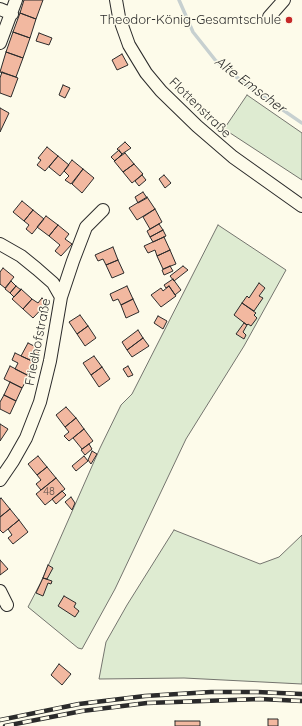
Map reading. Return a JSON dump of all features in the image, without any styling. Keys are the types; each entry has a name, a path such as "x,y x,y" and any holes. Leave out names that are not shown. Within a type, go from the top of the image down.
{"street":[{"path":"0,43 16,0"},
{"name":"Flottenstraße","path":"116,0 119,17 129,45 146,73 161,91 197,126 233,157 302,206"},
{"path":"269,17 284,0"},
{"path":"0,8 12,14"},
{"name":"Friedhofstraße","path":"0,480 26,438 40,402 50,361 61,297 86,227 103,210"},
{"path":"0,244 21,256 37,269 53,283 61,297"},
{"path":"0,591 7,605"}],"green space":[{"path":"247,95 302,133 302,180 224,129"},
{"path":"218,225 286,270 244,346 186,439 115,589 82,649 78,648 28,607 41,582 100,448 121,405 132,394"},
{"path":"174,530 260,564 279,557 302,535 302,684 184,678 99,679 106,642 127,605"}],"building":[{"path":"24,0 43,0 36,19 20,13"},
{"path":"20,13 36,19 30,38 13,32"},
{"path":"13,32 30,38 23,58 6,52"},
{"path":"39,33 52,38 49,45 36,41"},
{"path":"6,52 23,58 16,77 0,72"},
{"path":"122,54 128,65 117,70 112,60"},
{"path":"2,72 18,78 11,97 0,93 0,78"},
{"path":"63,85 70,88 65,98 59,95"},
{"path":"0,108 9,113 0,132"},
{"path":"125,142 131,148 122,154 117,149"},
{"path":"47,147 58,156 45,171 37,165 41,160 38,158"},
{"path":"119,150 122,154 115,161 111,157"},
{"path":"125,153 134,164 123,172 114,161"},
{"path":"58,156 69,165 60,176 49,167"},
{"path":"72,160 83,169 71,184 65,180 69,176 64,171"},
{"path":"134,164 143,174 132,183 123,172"},
{"path":"83,169 94,178 82,193 72,184"},
{"path":"142,175 146,180 139,186 135,181"},
{"path":"164,175 171,183 165,188 159,179"},
{"path":"143,192 147,198 138,203 135,197"},
{"path":"147,197 155,209 137,220 129,208"},
{"path":"22,201 33,210 24,221 13,212"},
{"path":"155,209 162,222 150,229 143,217"},
{"path":"33,210 44,219 32,234 26,229 29,225 24,221"},
{"path":"46,216 58,225 49,236 37,227"},
{"path":"159,224 163,230 150,237 147,231"},
{"path":"58,225 69,234 65,239 72,244 61,256 55,251 60,245 49,236"},
{"path":"163,230 166,236 153,242 150,237"},
{"path":"164,237 170,250 157,256 155,250 148,253 144,246"},
{"path":"113,247 118,260 106,265 103,259 98,261 95,255"},
{"path":"170,250 176,264 163,269 157,256"},
{"path":"118,260 124,273 112,278 106,265"},
{"path":"170,266 173,271 164,275 162,270"},
{"path":"183,266 188,270 174,281 170,276"},
{"path":"3,268 14,277 5,288 0,284 0,272"},
{"path":"173,279 181,290 175,295 169,286 166,288 164,285"},
{"path":"11,281 16,286 10,293 5,289"},
{"path":"259,283 265,288 259,296 263,298 254,311 242,303 247,296 249,298"},
{"path":"16,286 21,290 14,297 10,293"},
{"path":"127,286 133,299 121,305 118,299 113,301 110,294"},
{"path":"169,286 176,296 161,307 151,295 161,288 163,291"},
{"path":"21,289 32,299 23,309 12,299"},
{"path":"42,298 47,303 33,318 23,309 32,299 38,303"},
{"path":"133,299 139,312 126,318 121,305"},
{"path":"242,303 256,313 254,315 257,318 251,326 248,324 247,325 234,315"},
{"path":"80,315 88,326 77,334 69,322"},
{"path":"158,316 167,321 163,329 154,323"},
{"path":"244,323 247,325 243,332 246,335 244,339 236,334"},
{"path":"88,326 96,338 85,346 77,334"},
{"path":"138,330 143,338 127,350 122,342"},
{"path":"143,338 149,346 132,357 127,350"},
{"path":"28,343 40,349 34,362 21,356"},
{"path":"15,353 34,362 27,375 15,369 18,363 12,360"},
{"path":"94,356 102,367 91,375 83,363"},
{"path":"10,366 29,376 22,388 4,379"},
{"path":"128,366 133,375 128,377 123,369"},
{"path":"102,367 110,379 99,387 91,375"},
{"path":"10,382 22,388 16,401 4,395"},
{"path":"4,395 16,401 10,414 0,409 0,402"},
{"path":"66,407 76,418 65,427 56,415"},
{"path":"76,418 84,429 69,441 64,436 69,432 65,427"},
{"path":"0,424 8,429 0,441"},
{"path":"84,429 93,441 82,449 73,438"},
{"path":"89,444 92,449 85,455 81,450"},
{"path":"92,451 97,454 91,464 88,460"},
{"path":"38,456 47,467 37,475 28,464"},
{"path":"84,456 88,461 76,471 72,466"},
{"path":"47,467 56,478 41,490 36,484 41,480 37,475"},
{"path":"56,478 65,489 45,505 36,494"},
{"path":"62,491 66,495 56,504 52,499"},
{"path":"71,497 75,503 72,510 65,502"},
{"path":"1,498 10,509 0,517 0,499"},
{"path":"10,509 19,520 3,533 0,530 0,517"},
{"path":"19,520 28,532 13,544 8,538 12,535 8,529"},
{"path":"0,560 8,569 0,575"},
{"path":"48,565 53,568 47,579 43,578"},
{"path":"43,578 52,581 51,584 48,583 43,596 36,593"},
{"path":"64,596 76,603 74,607 79,611 75,617 58,606"},
{"path":"59,664 71,674 62,685 51,675"},
{"path":"268,719 278,719 278,726 268,726"},
{"path":"175,721 200,721 200,726 175,726"}],"waterway":[{"name":"Alte Emscher","path":"179,0 193,32 216,61 248,86 302,123"}],"railway":[{"path":"0,720 79,704 145,696 211,692 302,694"},
{"path":"5,726 82,711 147,703 260,699 302,701"}],"place":[{"name":"Theodor-König-Gesamtschule","path":"289,20"}]}
